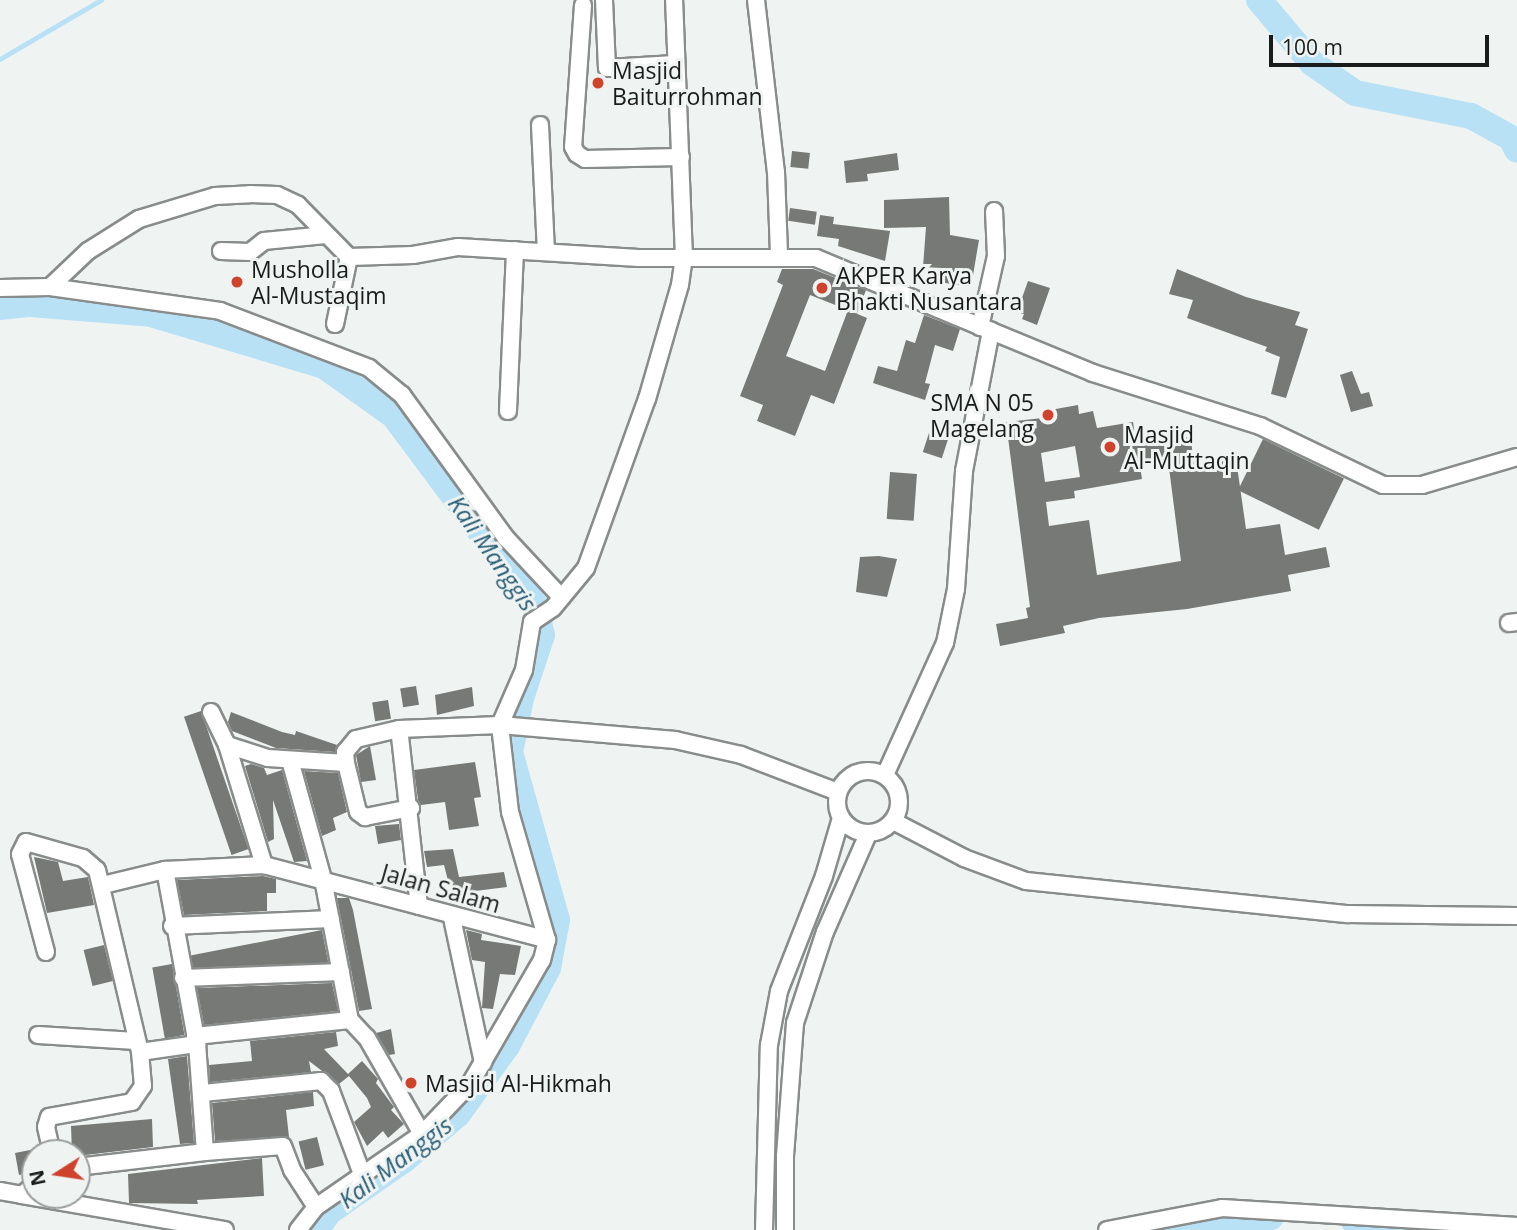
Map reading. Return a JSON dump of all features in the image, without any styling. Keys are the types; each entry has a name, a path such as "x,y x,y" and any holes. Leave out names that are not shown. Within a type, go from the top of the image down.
{"street":[{"path":"604,0 607,68 675,64"},
{"path":"298,1230 316,1207 422,1134 470,1084 528,990 547,940 510,812 503,725 524,670 532,622 557,602 586,568 647,399 684,258 674,0"},
{"path":"757,0 776,172 779,255"},
{"path":"583,5 573,147 577,154 585,159 681,157"},
{"path":"540,125 546,250"},
{"path":"50,287 88,251 139,219 215,196 277,195 298,205 349,257"},
{"path":"885,775 945,643 956,589 964,471 996,256 994,211"},
{"path":"221,251 250,253 264,241 327,235"},
{"path":"349,257 458,247 684,258 779,255 816,258 1093,373 1260,426 1383,485 1422,485 1517,457"},
{"path":"508,411 515,250"},
{"path":"335,324 349,257"},
{"path":"0,288 50,287 220,311 369,368 402,395 506,538 557,602"},
{"path":"211,712 227,745 264,865"},
{"path":"411,808 365,817 358,812 345,752 356,739 399,729 503,725 713,746 838,792"},
{"path":"399,729 411,808 419,906"},
{"path":"227,745 290,760 346,763"},
{"path":"290,760 323,879 350,1020 367,1038 422,1134"},
{"path":"838,792 857,772 885,775"},
{"path":"786,1230 786,1130 794,1023 816,957 868,834 893,821 899,801 885,775"},
{"path":"764,1230 763,1156 771,1031 779,991 824,876 841,818 838,792"},
{"path":"841,818 852,830 868,834"},
{"path":"893,821 964,858 1026,881 1348,914 1517,916"},
{"path":"46,951 20,854 23,844 34,843 83,858 97,870 103,885 138,1046 143,1086 137,1099 48,1117 50,1139"},
{"name":"Jalan Salam","path":"103,885 165,870 264,865 419,906 452,918 547,940"},
{"path":"165,870 173,926 196,1040 203,1093 205,1153"},
{"path":"452,918 483,1063"},
{"path":"173,926 331,919"},
{"path":"183,978 341,972"},
{"path":"38,1035 138,1046 350,1020"},
{"path":"203,1093 321,1081 331,1091 362,1174"},
{"path":"91,1165 283,1146 292,1170 316,1207"},
{"path":"0,1191 21,1195"},
{"path":"91,1207 225,1230"},
{"path":"1107,1230 1222,1208 1517,1226"}],"building":[{"path":"792,151 810,153 808,169 790,167"},
{"path":"897,153 899,170 867,174 868,181 846,183 844,161"},
{"path":"949,197 950,235 979,240 971,287 939,282 942,268 923,267 926,227 884,228 884,200"},
{"path":"790,208 817,212 815,225 788,221"},
{"path":"820,215 834,217 833,224 890,231 885,261 838,246 839,239 817,236"},
{"path":"782,269 813,269 866,290 857,314 867,318 834,404 811,395 795,436 757,421 763,405 740,396 783,285 777,282","holes":["810,295 848,310 825,371 786,356"]},
{"path":"1177,269 1246,297 1300,312 1295,325 1308,329 1286,398 1271,394 1280,357 1265,351 1267,347 1187,318 1193,300 1169,294"},
{"path":"1028,281 1050,288 1037,325 1022,319 1024,314 1017,312"},
{"path":"924,315 960,329 953,351 935,345 925,383 930,384 925,400 873,383 878,366 897,371 906,340 915,343"},
{"path":"1352,371 1361,394 1369,392 1373,406 1351,412 1340,375"},
{"path":"1078,405 1079,414 1093,411 1097,428 1133,422 1136,442 1180,433 1191,440 1194,465 1236,459 1246,529 1280,524 1285,555 1326,547 1330,567 1288,575 1291,591 1187,609 1099,618 1063,626 1065,633 1000,646 996,624 1028,618 1026,608 1030,607 1006,422 1051,417 1050,410","holes":["1075,446 1080,477 1045,482 1041,453","1168,460 1181,561 1097,575 1089,520 1049,526 1046,502 1075,498 1074,491 1142,479 1140,466"]},
{"path":"929,433 948,439 942,458 923,452"},
{"path":"1263,439 1344,478 1319,530 1238,490"},
{"path":"890,472 917,474 914,521 887,519"},
{"path":"860,557 897,559 887,597 856,592"},
{"path":"416,686 419,705 403,707 400,689"},
{"path":"472,687 474,706 437,715 435,695"},
{"path":"388,700 391,719 375,721 372,703"},
{"path":"201,711 249,849 232,855 184,717"},
{"path":"231,712 282,732 295,735 296,731 337,745 335,752 276,748 232,731 228,722"},
{"path":"370,746 376,780 361,782 356,755"},
{"path":"475,762 481,797 474,798 479,826 449,830 445,802 421,805 418,800 414,770"},
{"path":"251,764 264,768 267,775 282,770 307,861 294,862 273,800 274,839 268,842 245,766"},
{"path":"304,771 338,773 347,812 333,818 336,830 322,836"},
{"path":"399,824 401,840 378,844 375,826"},
{"path":"453,849 459,877 504,872 507,887 467,892 469,905 454,904 444,865 427,867 424,851"},
{"path":"34,857 58,862 63,881 88,877 94,905 47,913"},
{"path":"263,876 276,879 276,893 267,893 267,911 184,915 177,880"},
{"path":"337,898 349,898 353,910 372,1009 359,1011"},
{"path":"322,930 328,962 197,988 190,956"},
{"path":"466,930 482,934 481,940 521,946 515,975 500,974 493,1009 482,1008 485,962 472,960"},
{"path":"104,945 113,981 93,986 84,950"},
{"path":"172,964 185,1035 165,1038 152,967"},
{"path":"332,983 338,1011 204,1025 197,988"},
{"path":"391,1029 395,1054 389,1055 376,1033"},
{"path":"336,1032 338,1046 324,1049 348,1074 362,1061 378,1079 376,1083 394,1107 391,1110 404,1124 388,1138 383,1131 367,1146 354,1122 371,1107 367,1098 349,1076 339,1084 309,1061 311,1072 210,1082 209,1065 252,1061 250,1041"},
{"path":"187,1056 194,1143 180,1144 168,1059"},
{"path":"313,1092 314,1106 286,1110 289,1137 215,1141 212,1103"},
{"path":"152,1119 153,1147 91,1154 91,1139 71,1139 71,1126"},
{"path":"317,1137 324,1165 306,1170 299,1142"},
{"path":"21,1152 19,1175 15,1153"},
{"path":"262,1158 264,1196 197,1200 198,1204 129,1203 128,1174"}],"waterway":[{"path":"0,59 101,0"},
{"path":"1259,0 1312,63 1355,93 1471,116 1511,138 1517,150"},
{"name":"Kali Manggis","path":"0,307 30,304 151,314 324,366 394,416 535,605 542,635 521,698 510,752 557,920 548,968 507,1046 458,1114 405,1159 329,1212 316,1230"},
{"name":"Kali Manggis","path":"1166,1230 1188,1222 1271,1217"},
{"name":"Kali Manggis","path":"1355,1223 1433,1230"}],"place":[{"name":"Masjid Baiturrohman","path":"598,83"},
{"name":"Musholla Al-Mustaqim","path":"237,282"},
{"name":"AKPER Karya Bhakti Nusantara","path":"822,288"},
{"name":"SMA N 05 Magelang","path":"1048,415"},
{"name":"Masjid Al-Muttaqin","path":"1110,447"},
{"name":"Masjid Al-Hikmah","path":"411,1083"}]}
